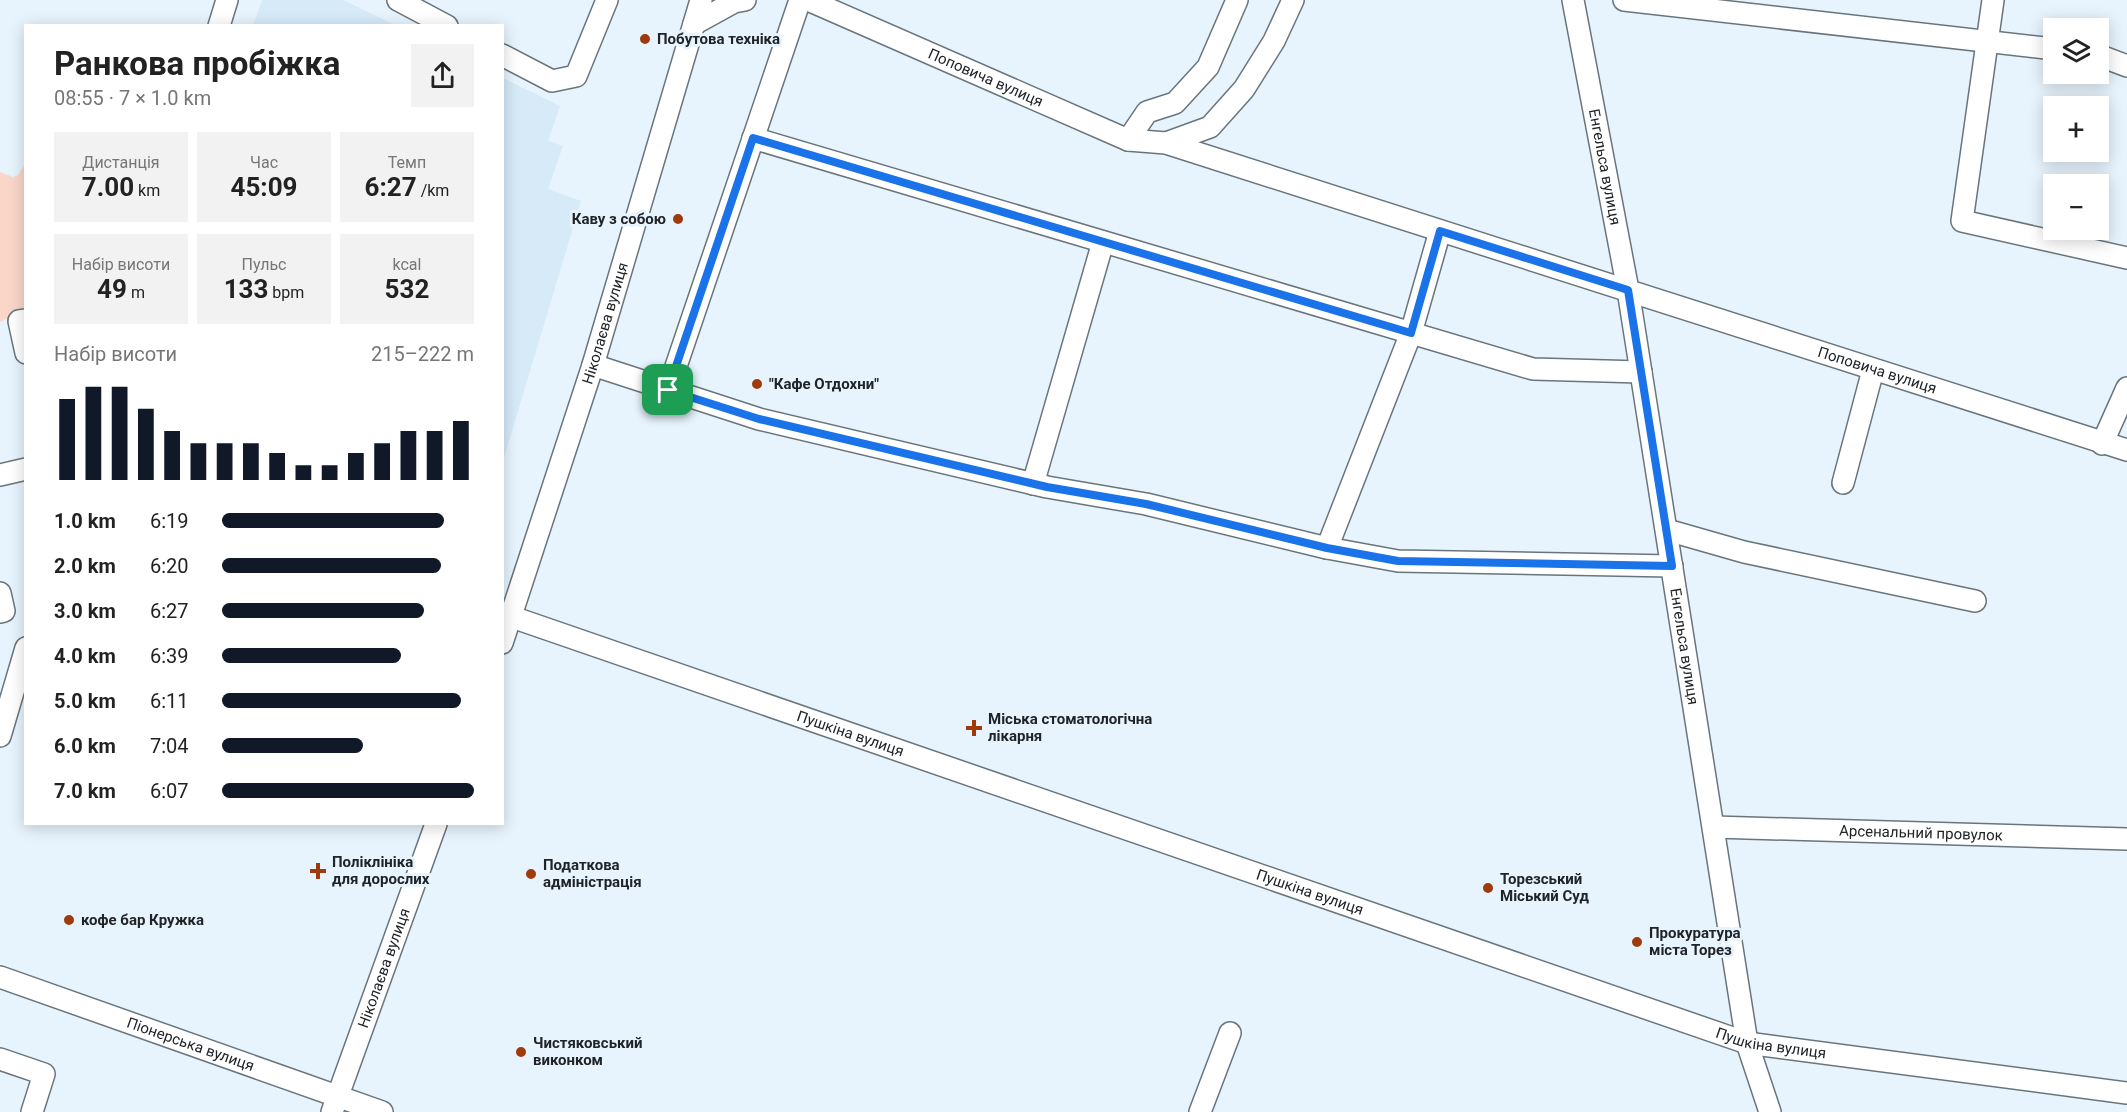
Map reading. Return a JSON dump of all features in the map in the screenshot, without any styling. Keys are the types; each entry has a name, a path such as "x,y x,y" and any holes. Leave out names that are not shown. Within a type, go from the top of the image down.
{"street":[{"path":"220,24 227,0"},
{"path":"398,0 443,24"},
{"path":"504,56 552,81 576,76 607,0"},
{"name":"Ніколаєва вулиця","path":"504,638 593,365 701,0"},
{"path":"694,24 734,2 746,0"},
{"path":"668,390 800,0"},
{"name":"Поповича вулиця","path":"808,0 1128,140 1166,143 2102,444 2127,450"},
{"path":"1128,140 1147,112 1174,103 1208,67 1237,0"},
{"path":"1166,143 1210,127 1244,89 1274,41 1293,0"},
{"name":"Енгельса вулиця","path":"1573,0 1628,290 1747,1043 1770,1112"},
{"path":"1624,0 2043,48"},
{"path":"1993,0 1962,221 2127,258"},
{"path":"2109,59 2127,66"},
{"path":"753,138 1533,369 1641,372"},
{"path":"1327,548 1411,333 1440,231"},
{"path":"1033,484 1103,242"},
{"path":"24,320 19,321 24,344"},
{"path":"593,365 759,419 1033,484 1146,504 1327,548 1398,561 1672,566"},
{"path":"1843,483 1873,370"},
{"path":"2102,444 2127,388"},
{"path":"0,475 24,469"},
{"path":"1666,530 1744,552 1975,601"},
{"path":"0,593 4,611 0,612"},
{"name":"Пушкіна вулиця","path":"512,617 1747,1043 2127,1093"},
{"path":"0,736 18,703 24,662"},
{"name":"Ніколаєва вулиця","path":"334,1103 436,825"},
{"name":"Арсенальний провулок","path":"1714,827 2127,839"},
{"name":"Піонерська вулиця","path":"0,977 334,1103 382,1112"},
{"path":"1200,1112 1236,1035 1215,1112"},
{"path":"0,1059 44,1074 32,1112"}],"shaded area":[{"path":"262,0 343,0 393,24 253,24"},
{"path":"504,78 560,106 548,141 563,146 548,189 581,201 504,458"},
{"path":"24,166 24,310 0,322 0,172 13,177 18,175"}],"place":[{"name":"Побутова техніка","path":"645,39"},
{"name":"Каву з собою","path":"678,219"},
{"name":"\"Кафе Отдохни\"","path":"757,384"},
{"name":"Міська стоматологічна лікарня","path":"974,728"},
{"name":"Поліклініка для дорослих","path":"318,871"},
{"name":"Податкова адміністрація","path":"531,874"},
{"name":"Торезський Міський Суд","path":"1488,888"},
{"name":"кофе бар Кружка","path":"69,920"},
{"name":"Прокуратура міста Торез","path":"1637,942"},
{"name":"Чистяковський виконком","path":"521,1052"}],"route":[{"path":"753,138 1411,333 1440,231 1628,290 1672,566 1507,565 1398,561 1327,548 1146,504 1047,487 759,419 668,390 753,138"}]}
